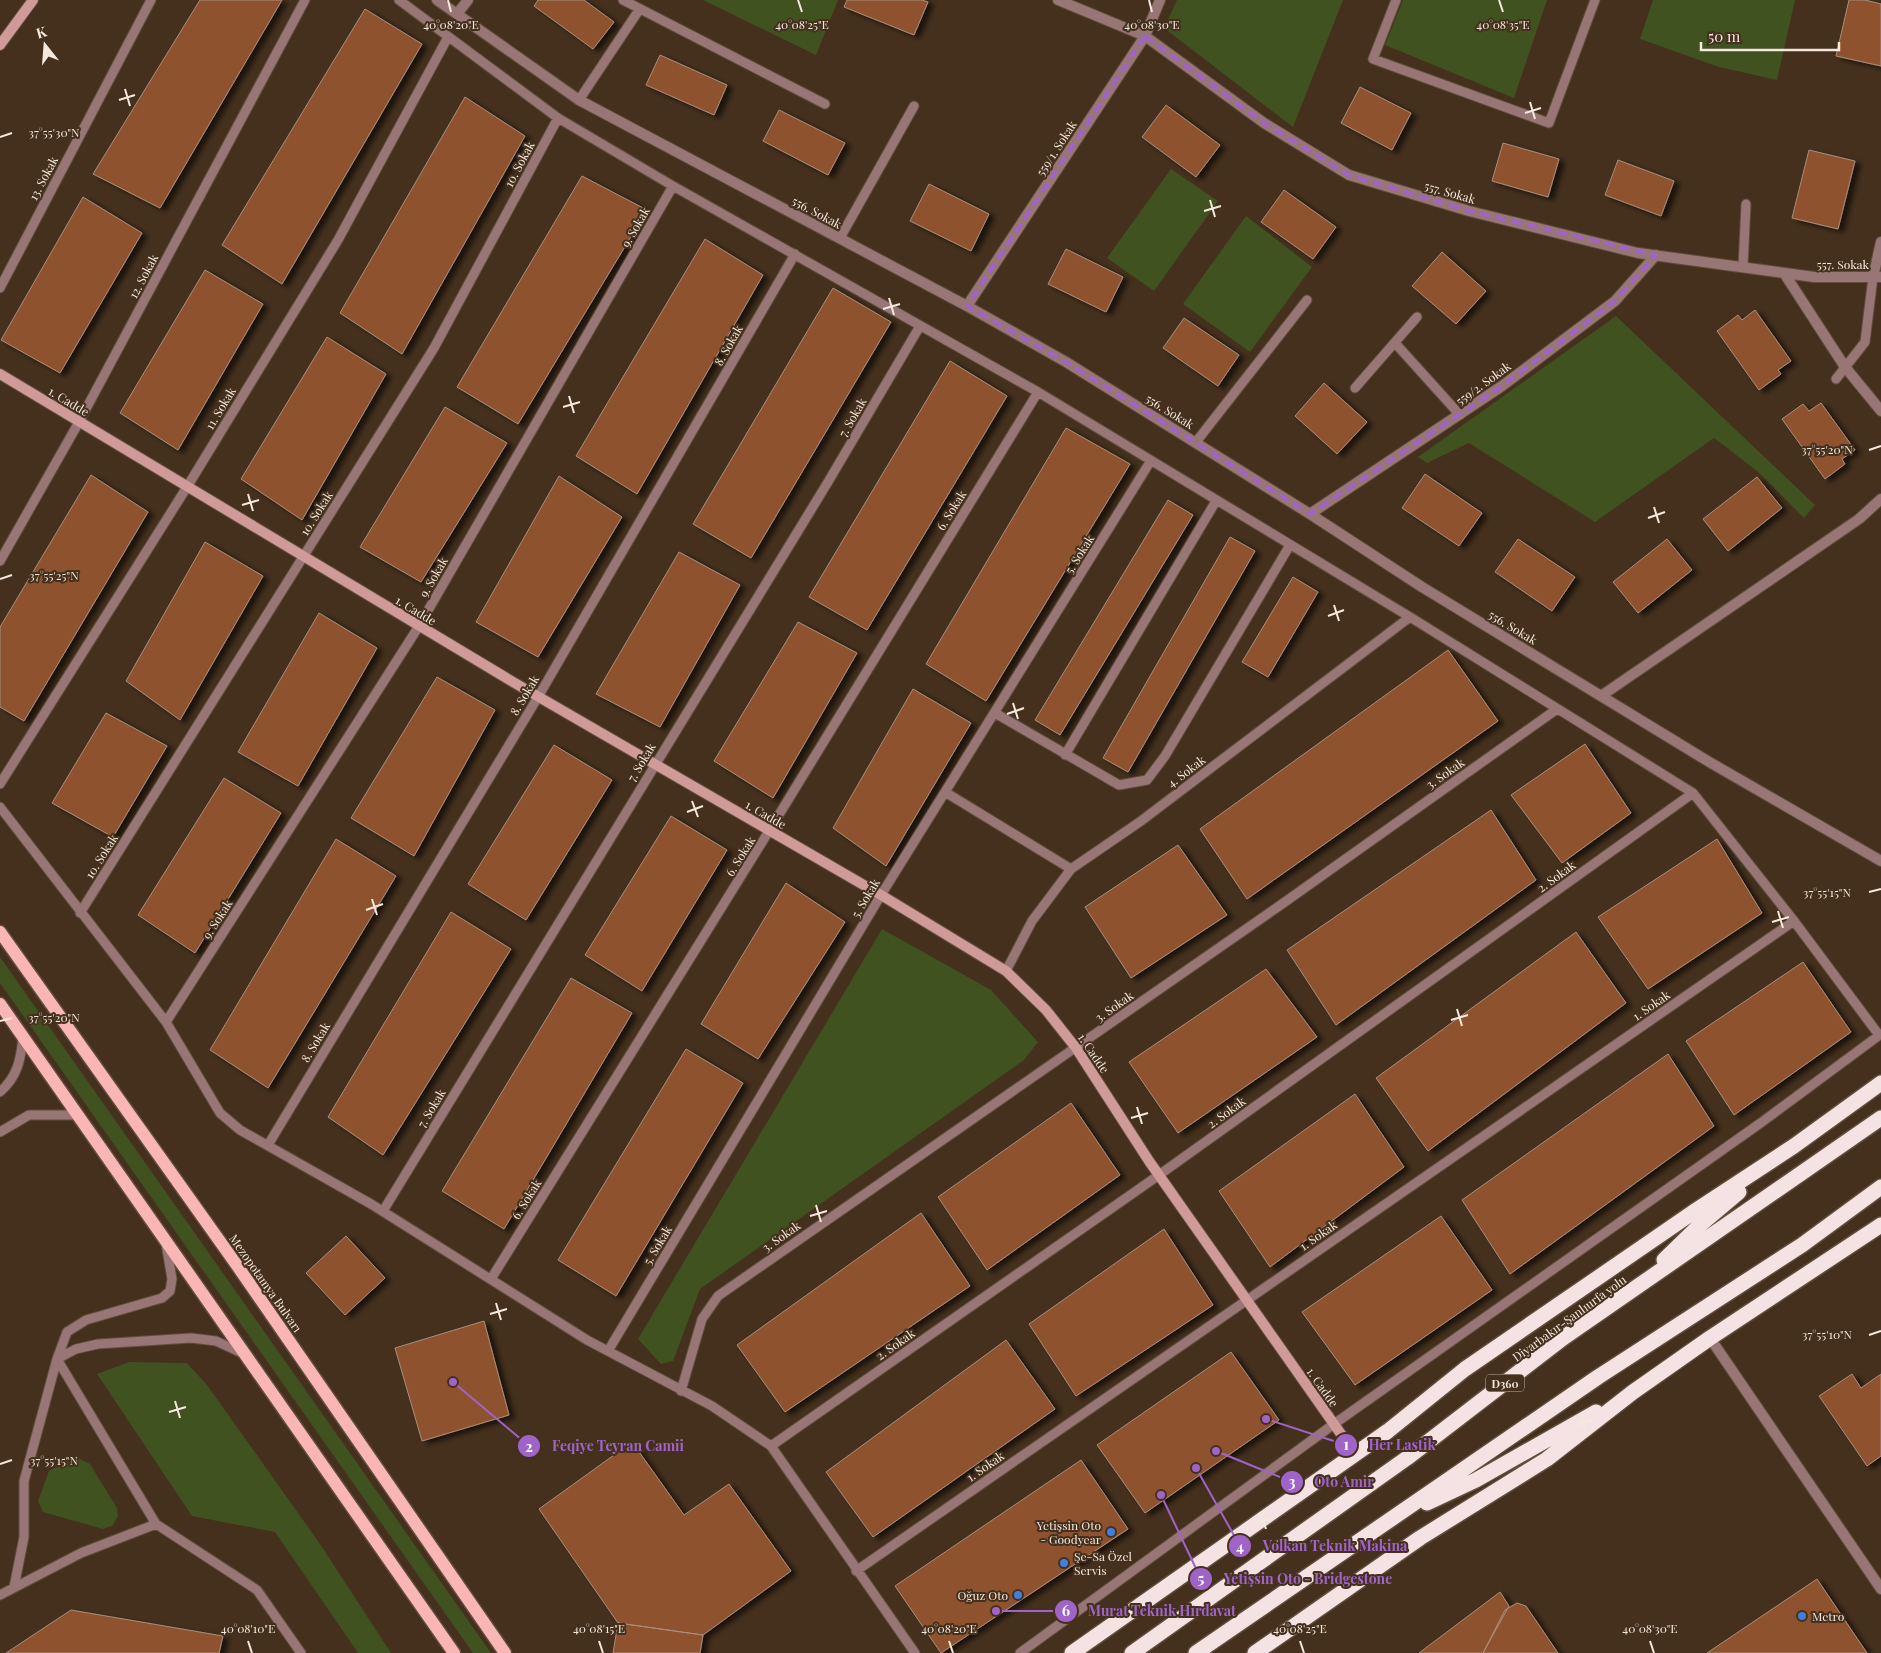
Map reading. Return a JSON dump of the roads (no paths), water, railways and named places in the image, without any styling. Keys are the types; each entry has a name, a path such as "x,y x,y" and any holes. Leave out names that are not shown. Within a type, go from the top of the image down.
{"highway":[{"path":"1072,1653 1388,1431 1465,1369 1695,1211 1794,1146 1881,1083"},
{"name":"Diyarbakır-Şanlıurfa yolu","path":"1132,1653 1407,1458 1563,1338 1881,1118"},
{"path":"1634,1290 1700,1225 1794,1146"},
{"path":"1196,1653 1598,1377 1802,1244 1881,1187"},
{"path":"1255,1653 1420,1538 1547,1459 1633,1392 1710,1338 1881,1225"},
{"path":"1381,1526 1476,1480 1633,1392"}],"main road":[{"name":"Mezopotamya Bulvarı","path":"0,932 236,1264 505,1653"},
{"path":"0,1004 454,1653"}],"street":[{"path":"0,45 34,0"},
{"name":"556. Sokak","path":"437,0 579,100 967,306 1066,362 1310,514 1422,587 1601,696 1881,861"},
{"path":"457,14 468,0"},
{"name":"557. Sokak","path":"1058,0 1145,36 1264,123 1349,175 1469,211 1628,251 1814,277 1877,277"},
{"name":"559/1. Sokak","path":"967,306 1145,36 1160,0"},
{"path":"1877,277 1881,242"},
{"name":"559/2. Sokak","path":"1310,514 1460,415 1616,301 1656,256"},
{"path":"1784,273 1845,367 1881,411"},
{"name":"1. Cadde","path":"0,374 538,697 770,831 1006,971 1046,1010 1076,1048 1159,1175 1355,1454"},
{"path":"1601,696 1859,520 1881,499"},
{"path":"1710,1338 1881,1589"}],"lane":[{"name":"13. Sokak","path":"0,288 150,0"},
{"name":"12. Sokak","path":"0,561 80,422 305,0"},
{"path":"399,0 558,118 674,186 1038,392 1693,793 1880,1034 1762,1122 1334,1424 1020,1653"},
{"path":"623,0 639,10 825,104"},
{"path":"1396,0 1373,59 1550,123 1595,0"},
{"path":"579,100 639,10"},
{"name":"11. Sokak","path":"0,784 187,487 338,240 448,37"},
{"path":"840,238 914,106"},
{"name":"10. Sokak","path":"80,913 434,348 558,118"},
{"name":"9. Sokak","path":"166,1022 419,626 674,186"},
{"path":"1743,267 1746,204"},
{"name":"8. Sokak","path":"268,1146 538,697 795,254"},
{"path":"1836,379 1865,342 1877,277"},
{"path":"1196,442 1307,300"},
{"path":"1356,388 1418,317"},
{"name":"7. Sokak","path":"383,1211 654,764 828,482 920,326"},
{"path":"1394,343 1460,415"},
{"name":"6. Sokak","path":"491,1279 770,831 1038,392"},
{"name":"5. Sokak","path":"608,1351 881,896 1150,462"},
{"path":"1065,755 1216,501"},
{"path":"995,712 1065,755 1119,785 1147,780 1165,756 1290,545"},
{"name":"4. Sokak","path":"1006,971 1032,921 1071,869 1141,821 1410,618"},
{"name":"3. Sokak","path":"681,1391 702,1319 718,1296 1076,1048 1557,709"},
{"path":"945,792 1071,869"},
{"name":"2. Sokak","path":"771,1446 1159,1175 1693,793"},
{"path":"0,807 166,1022 220,1113 240,1130 383,1211 608,1351 712,1406 771,1446 856,1571 915,1653"},
{"name":"1. Sokak","path":"856,1571 1794,921"},
{"path":"0,1092 11,1082 21,1062 23,1036"},
{"path":"0,1132 30,1115 79,1115"},
{"path":"14,1588 24,1537 24,1482 66,1332 86,1320 162,1298 170,1291 172,1279 166,1239"},
{"path":"57,1360 76,1349 98,1344 191,1338 216,1341 247,1355"},
{"path":"57,1360 156,1524 257,1590 301,1653"},
{"path":"0,1595 81,1553 156,1524"}],"place":[{"name":"Feqiye Teyran Camii","path":"453,1382"},
{"name":"Her Lastik","path":"1266,1419"},
{"name":"Oto Amir","path":"1216,1451"},
{"name":"Volkan Teknik Makina","path":"1196,1468"},
{"name":"Yetişsin Oto - Bridgestone","path":"1161,1495"},
{"name":"Yetişsin Oto - Goodyear","path":"1111,1532"},
{"name":"Şe-Sa Özel Servis","path":"1064,1563"},
{"name":"Oğuz Oto","path":"1018,1595"},
{"name":"Murat Teknik Hırdavat","path":"996,1611"},
{"name":"Metro","path":"1802,1616"}]}
